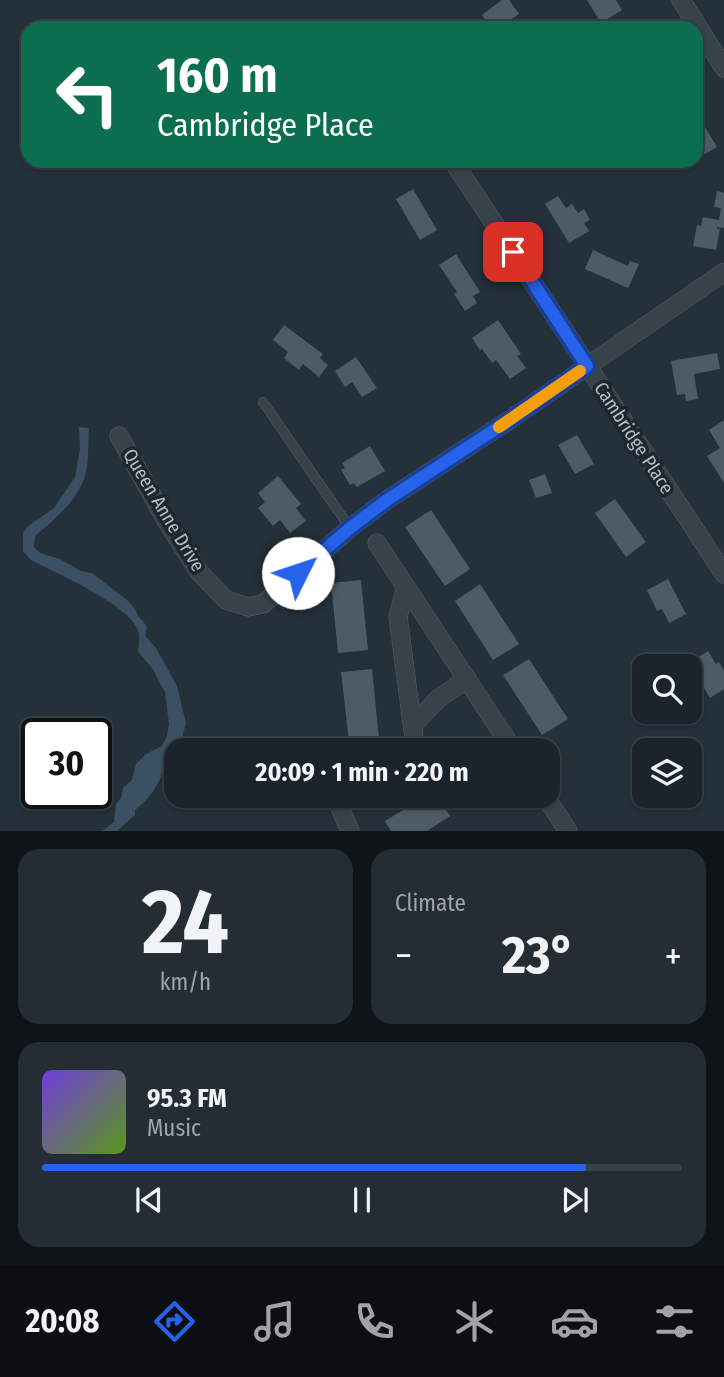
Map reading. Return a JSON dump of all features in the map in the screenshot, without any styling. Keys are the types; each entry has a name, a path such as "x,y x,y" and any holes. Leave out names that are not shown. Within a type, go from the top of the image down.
{"street":[{"path":"681,0 694,21"},
{"path":"703,35 724,68"},
{"name":"Cambridge Place","path":"458,168 724,575"},
{"name":"Queen Anne Drive","path":"119,436 167,522 199,572 226,600 248,607 263,604 350,528 387,500 511,419 724,272"},
{"path":"377,543 506,738"},
{"path":"406,587 398,616 414,738"},
{"path":"413,725 438,699 467,679"},
{"path":"346,808 350,831"},
{"path":"553,808 568,831"}],"lane":[{"path":"263,402 350,528"}],"water":[{"path":"79,427 89,428 88,461 83,482 66,508 35,536 34,547 40,553 92,573 135,609 147,627 145,636 156,648 177,686 186,723 182,738 166,738 169,724 165,692 152,668 138,652 139,632 131,620 106,600 31,560 23,551 23,533 27,527 54,508 75,477 80,449"},
{"path":"164,742 164,768 150,796 135,810 135,815 117,831 102,831 114,822 116,804 121,798 123,788 132,780 136,764 146,754 162,746"}],"building":[{"path":"502,0 509,0 519,14 509,21 486,21 482,15"},
{"path":"587,0 616,0 622,10 600,21"},
{"path":"703,124 717,147 703,155"},
{"path":"413,189 437,230 420,240 396,199"},
{"path":"717,191 724,193 724,228 717,227 720,229 716,250 693,246 697,225 701,226 703,217 719,220 721,208 714,207"},
{"path":"558,196 566,208 572,204 578,213 584,209 590,220 584,223 589,231 569,243 545,204"},
{"path":"593,250 628,266 630,261 639,264 628,288 585,269"},
{"path":"456,254 480,292 473,296 477,303 465,311 454,294 457,292 439,265"},
{"path":"498,320 521,354 517,356 526,368 510,379 496,360 492,363 472,338"},
{"path":"284,325 323,354 320,358 328,365 319,377 303,364 299,370 284,358 288,352 273,340"},
{"path":"717,353 720,369 694,374 698,399 686,401 685,394 677,395 671,361"},
{"path":"356,357 377,388 362,397 352,382 345,387 335,371"},
{"path":"724,420 724,483 707,456 720,448 709,430"},
{"path":"577,435 594,464 575,474 558,445"},
{"path":"370,446 385,471 357,487 354,483 350,485 341,470 345,468 342,463"},
{"path":"545,474 552,493 536,498 529,480"},
{"path":"278,476 301,504 296,508 306,521 290,533 280,520 273,526 258,508 265,502 258,493"},
{"path":"615,499 646,542 626,557 595,513"},
{"path":"431,510 470,569 445,586 405,527"},
{"path":"668,579 686,614 669,623 662,609 657,611 647,590"},
{"path":"361,580 368,650 338,653 331,583"},
{"path":"480,584 519,644 493,660 455,601"},
{"path":"708,651 724,671 724,689 710,698 702,685 702,655"},
{"path":"529,659 568,719 542,735 503,675"},
{"path":"372,669 379,738 349,738 341,672"},
{"path":"406,808 445,808 450,816 427,831 391,831 385,821"}],"slow traffic":[{"path":"499,427 580,371"}],"route":[{"path":"298,573 387,500 587,366 513,252"}]}
